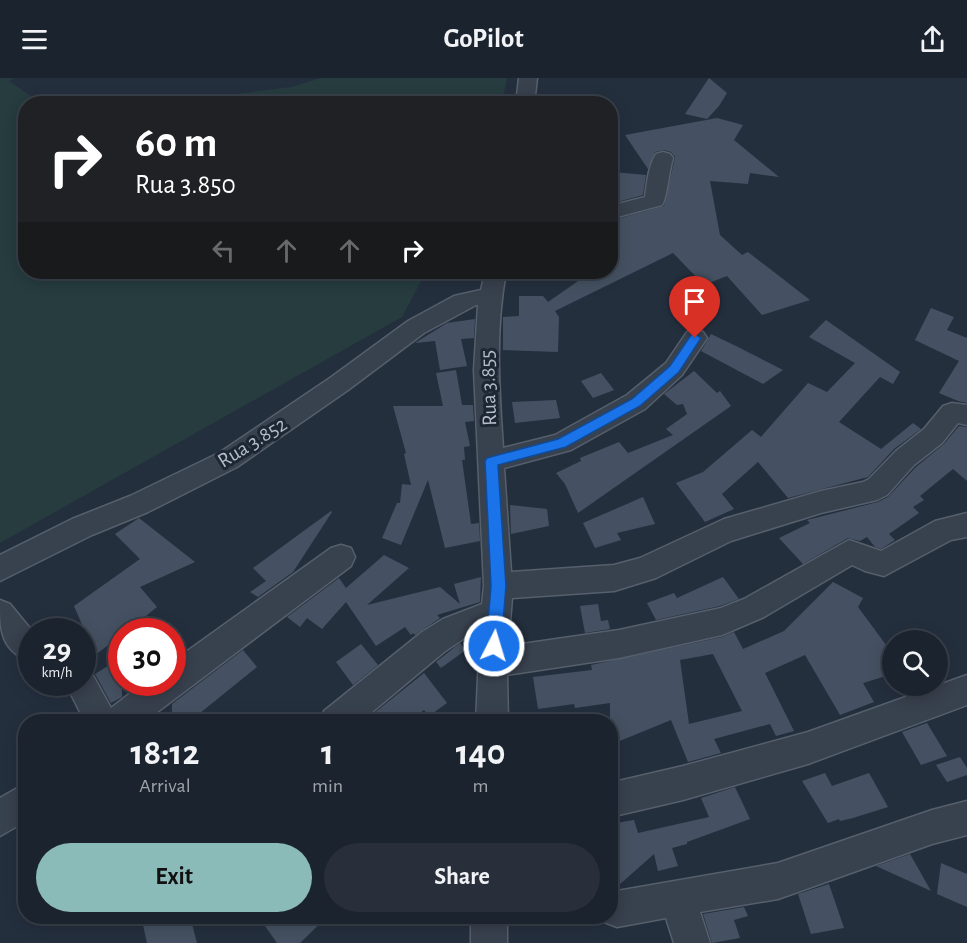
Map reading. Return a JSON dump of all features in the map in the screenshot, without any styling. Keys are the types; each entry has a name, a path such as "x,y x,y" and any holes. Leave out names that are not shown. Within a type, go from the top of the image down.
{"street":[{"path":"526,96 528,78"},
{"path":"618,211 655,201 657,177 663,158"},
{"name":"Rua 3.855","path":"492,714 492,663 497,599 486,370 490,298 494,279"},
{"name":"Rua 3.852","path":"0,569 82,527 139,504 228,460 339,384 416,327 462,300 475,297 490,298"},
{"path":"491,461 562,443 636,402 674,369 695,338"},
{"path":"345,714 433,642 497,599 614,578 645,569 724,531 822,502 868,492 878,487 905,458 933,436 952,413 967,415"},
{"path":"492,663 619,644 722,621 754,608 849,552 860,554 875,564 884,564 945,529 967,525"},
{"path":"186,672 341,557"},
{"path":"0,613 18,636"},
{"path":"618,798 683,783 808,748 967,690"},
{"path":"88,696 98,714"},
{"path":"129,714 153,696"},
{"path":"0,819 18,806"},
{"path":"618,909 778,881 932,827 967,818"},
{"path":"678,898 692,943"},
{"path":"489,924 489,943"}],"green space":[{"path":"0,78 14,78 9,81 31,96 18,96 18,279 422,279 402,317 0,543"},
{"path":"321,78 507,78 503,96 219,96 291,87"}],"building":[{"path":"709,78 727,93 719,106 707,119 685,114"},
{"path":"717,118 743,125 734,140 779,177 750,173 748,184 710,181 720,235 742,255 748,252 810,300 762,315 727,276 704,285 673,253 555,311 559,317 558,352 503,350 503,317 519,316 519,296 543,296 548,302 581,279 618,279 618,219 664,206 675,157 671,152 664,150 655,152 648,169 625,135"},
{"path":"618,172 646,175 643,195 618,202"},
{"path":"931,308 954,317 947,330 967,338 967,403 939,393 959,361 915,340"},
{"path":"475,319 474,338 461,339 467,366 440,370 435,341 415,343 447,323"},
{"path":"826,320 900,372 893,384 880,377 839,422 881,449 913,423 921,429 894,449 868,477 788,498 758,462 722,494 734,509 705,522 676,483 703,472 752,430 761,437 808,383 827,392 855,363 809,337"},
{"path":"711,334 783,370 763,384 701,351"},
{"path":"456,370 462,405 473,405 474,421 465,422 470,446 464,447 465,460 462,460 471,524 479,523 480,541 445,548 428,480 401,545 382,538 397,503 400,503 402,484 411,485 404,454 406,453 393,406 443,406 436,373"},
{"path":"694,371 717,393 720,391 731,406 578,513 565,484 556,473 581,461 580,458 619,442 628,453 673,435 666,429 687,414 683,404 677,405 664,394"},
{"path":"601,373 614,390 593,398 581,381"},
{"path":"556,400 560,418 515,423 512,402"},
{"path":"959,426 967,427 967,481 953,469 920,496 924,500 913,507 919,513 889,534 895,540 881,549 875,547 867,537 860,541 848,538 803,564 779,538 810,523 807,520 878,502 888,497 916,467 944,444"},
{"path":"643,497 655,524 617,533 621,540 595,548 583,523"},
{"path":"510,505 547,509 549,526 511,534"},
{"path":"331,511 293,572 258,597 250,592 266,581 253,568"},
{"path":"139,518 195,562 140,587 157,607 143,618 108,618 108,645 96,654 96,618 79,618 74,606 140,559 115,534"},
{"path":"384,555 409,568 367,605 440,587 460,604 454,584 481,577 480,602 437,615 440,618 415,635 413,633 411,635 405,627 376,646 346,602 322,629 307,618 300,627 287,617 339,578 346,588"},
{"path":"723,577 739,599 720,606 656,620 647,603 674,593 677,598"},
{"path":"833,582 863,598 858,607 882,639 882,677 863,683 874,702 840,715 805,655 765,673 794,731 776,736 770,724 714,739 721,753 688,762 671,720 618,742 618,714 610,714 610,703 575,708 574,704 538,709 533,677 592,670 591,665 722,637 734,632 743,649 784,631","holes":["713,654 742,711 689,724 680,660"]},
{"path":"598,604 601,621 608,620 610,629 585,633 580,606"},
{"path":"460,643 466,650 441,668 436,662"},
{"path":"361,644 378,665 353,685 336,662"},
{"path":"243,650 257,667 199,714 172,714 172,704 186,696 186,693"},
{"path":"108,666 108,696 122,697 111,703 96,673"},
{"path":"424,673 447,703 432,714 427,714 424,710 419,714 373,714"},
{"path":"927,723 947,756 921,765 902,732"},
{"path":"960,757 967,768 967,775 947,782 936,765"},
{"path":"825,773 832,786 869,773 888,807 828,823 802,781"},
{"path":"735,787 750,819 672,848 678,866 658,871 654,854 619,885 618,823 634,820 638,833 709,817 701,798"},
{"path":"910,854 931,891 876,866"},
{"path":"941,863 967,874 967,907 937,894"},
{"path":"829,884 844,928 811,934 798,894"},
{"path":"744,907 748,916 734,920 740,938 712,943 703,914"},
{"path":"143,924 192,924 197,943 147,943"},
{"path":"264,924 320,924 300,943 277,943"}],"route":[{"path":"494,646 498,586 491,461 562,443 636,402 674,369 695,338"}]}
